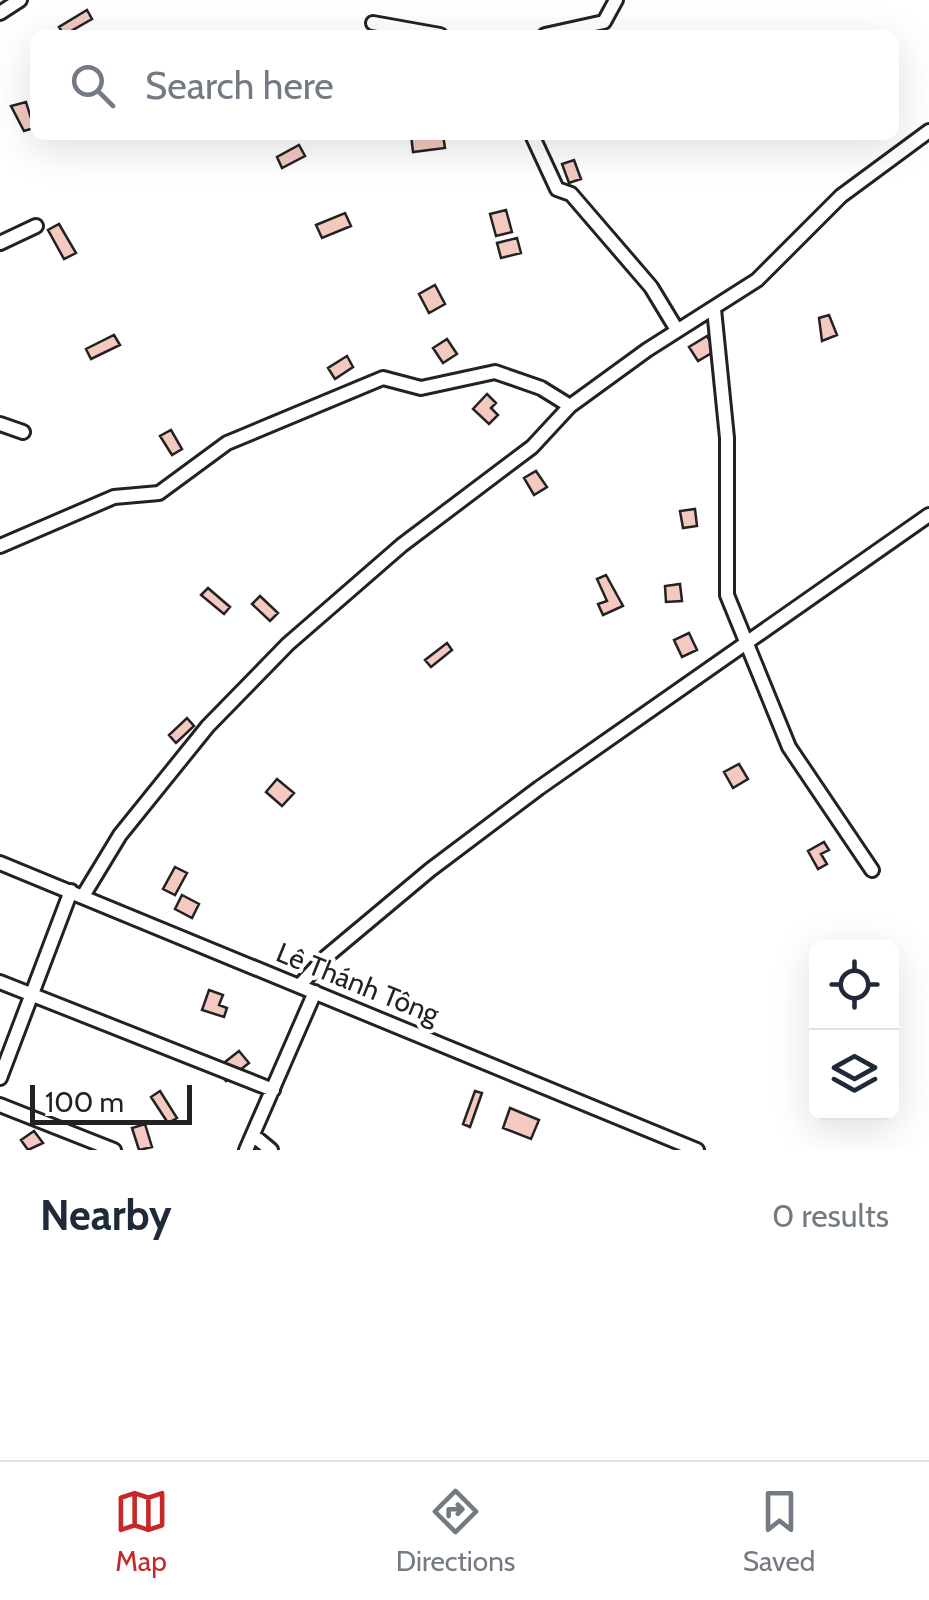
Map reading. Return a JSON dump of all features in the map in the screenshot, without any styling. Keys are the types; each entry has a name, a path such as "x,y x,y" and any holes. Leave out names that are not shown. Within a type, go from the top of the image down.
{"street":[{"path":"0,13 20,0"},
{"path":"568,30 604,22 616,0"},
{"path":"373,23 412,30"},
{"path":"0,1078 77,894 208,726 288,644 440,515 532,447 570,406 757,280 841,196 929,131"},
{"path":"534,140 557,188 571,194 651,287 678,330"},
{"path":"0,243 36,226"},
{"path":"714,309 727,438 725,578 745,643 790,747 872,870"},
{"path":"0,546 114,497 159,493 227,444 384,378 421,388 495,372 540,388 570,406"},
{"path":"0,424 23,432"},
{"path":"299,986 326,957 430,870 929,515"},
{"name":"Lê Thánh Tông","path":"0,863 697,1150"},
{"path":"0,982 273,1090"},
{"path":"246,1150 315,992"},
{"path":"0,1105 114,1150"},
{"path":"253,1135 271,1150"}],"building":[{"path":"87,10 92,19 73,30 59,27"},
{"path":"26,102 30,129 24,131 11,106"},
{"path":"412,140 444,140 445,148 413,152"},
{"path":"299,145 305,156 282,168 277,157"},
{"path":"574,160 581,179 569,183 562,164"},
{"path":"506,210 512,232 496,236 490,214"},
{"path":"345,213 351,226 322,238 316,225"},
{"path":"59,224 76,253 64,259 48,230"},
{"path":"517,238 521,253 501,258 497,243"},
{"path":"435,285 445,304 429,313 419,294"},
{"path":"829,315 837,335 822,341 819,318"},
{"path":"114,335 120,345 91,359 86,349"},
{"path":"707,336 715,351 698,361 689,347"},
{"path":"447,339 457,354 443,363 433,348"},
{"path":"347,356 353,367 335,379 328,368"},
{"path":"487,394 496,403 491,408 498,415 489,424 473,409"},
{"path":"171,430 182,449 172,455 160,436"},
{"path":"536,471 547,487 534,495 524,478"},
{"path":"695,509 697,526 683,528 680,511"},
{"path":"606,575 623,606 603,615 598,604 607,601 597,579"},
{"path":"680,584 682,601 666,602 665,586"},
{"path":"208,588 230,607 224,614 201,595"},
{"path":"260,596 278,613 270,621 252,604"},
{"path":"689,633 697,650 682,657 674,640"},
{"path":"447,643 452,650 431,667 425,660"},
{"path":"187,718 194,726 176,743 169,735"},
{"path":"739,764 748,779 733,788 724,772"},
{"path":"277,779 294,793 282,806 266,792"},
{"path":"824,842 829,850 821,854 827,864 818,869 808,851"},
{"path":"175,867 187,873 175,895 163,889"},
{"path":"182,895 199,904 192,918 175,909"},
{"path":"209,990 223,995 219,1005 227,1008 224,1017 202,1010"},
{"path":"239,1051 249,1063 226,1081 216,1069"},
{"path":"160,1091 177,1118 168,1123 151,1097"},
{"path":"475,1091 482,1093 470,1127 463,1124"},
{"path":"510,1108 539,1120 531,1139 503,1128"},
{"path":"145,1124 152,1147 139,1150 132,1128"},
{"path":"34,1131 43,1143 28,1150 21,1140"}]}
